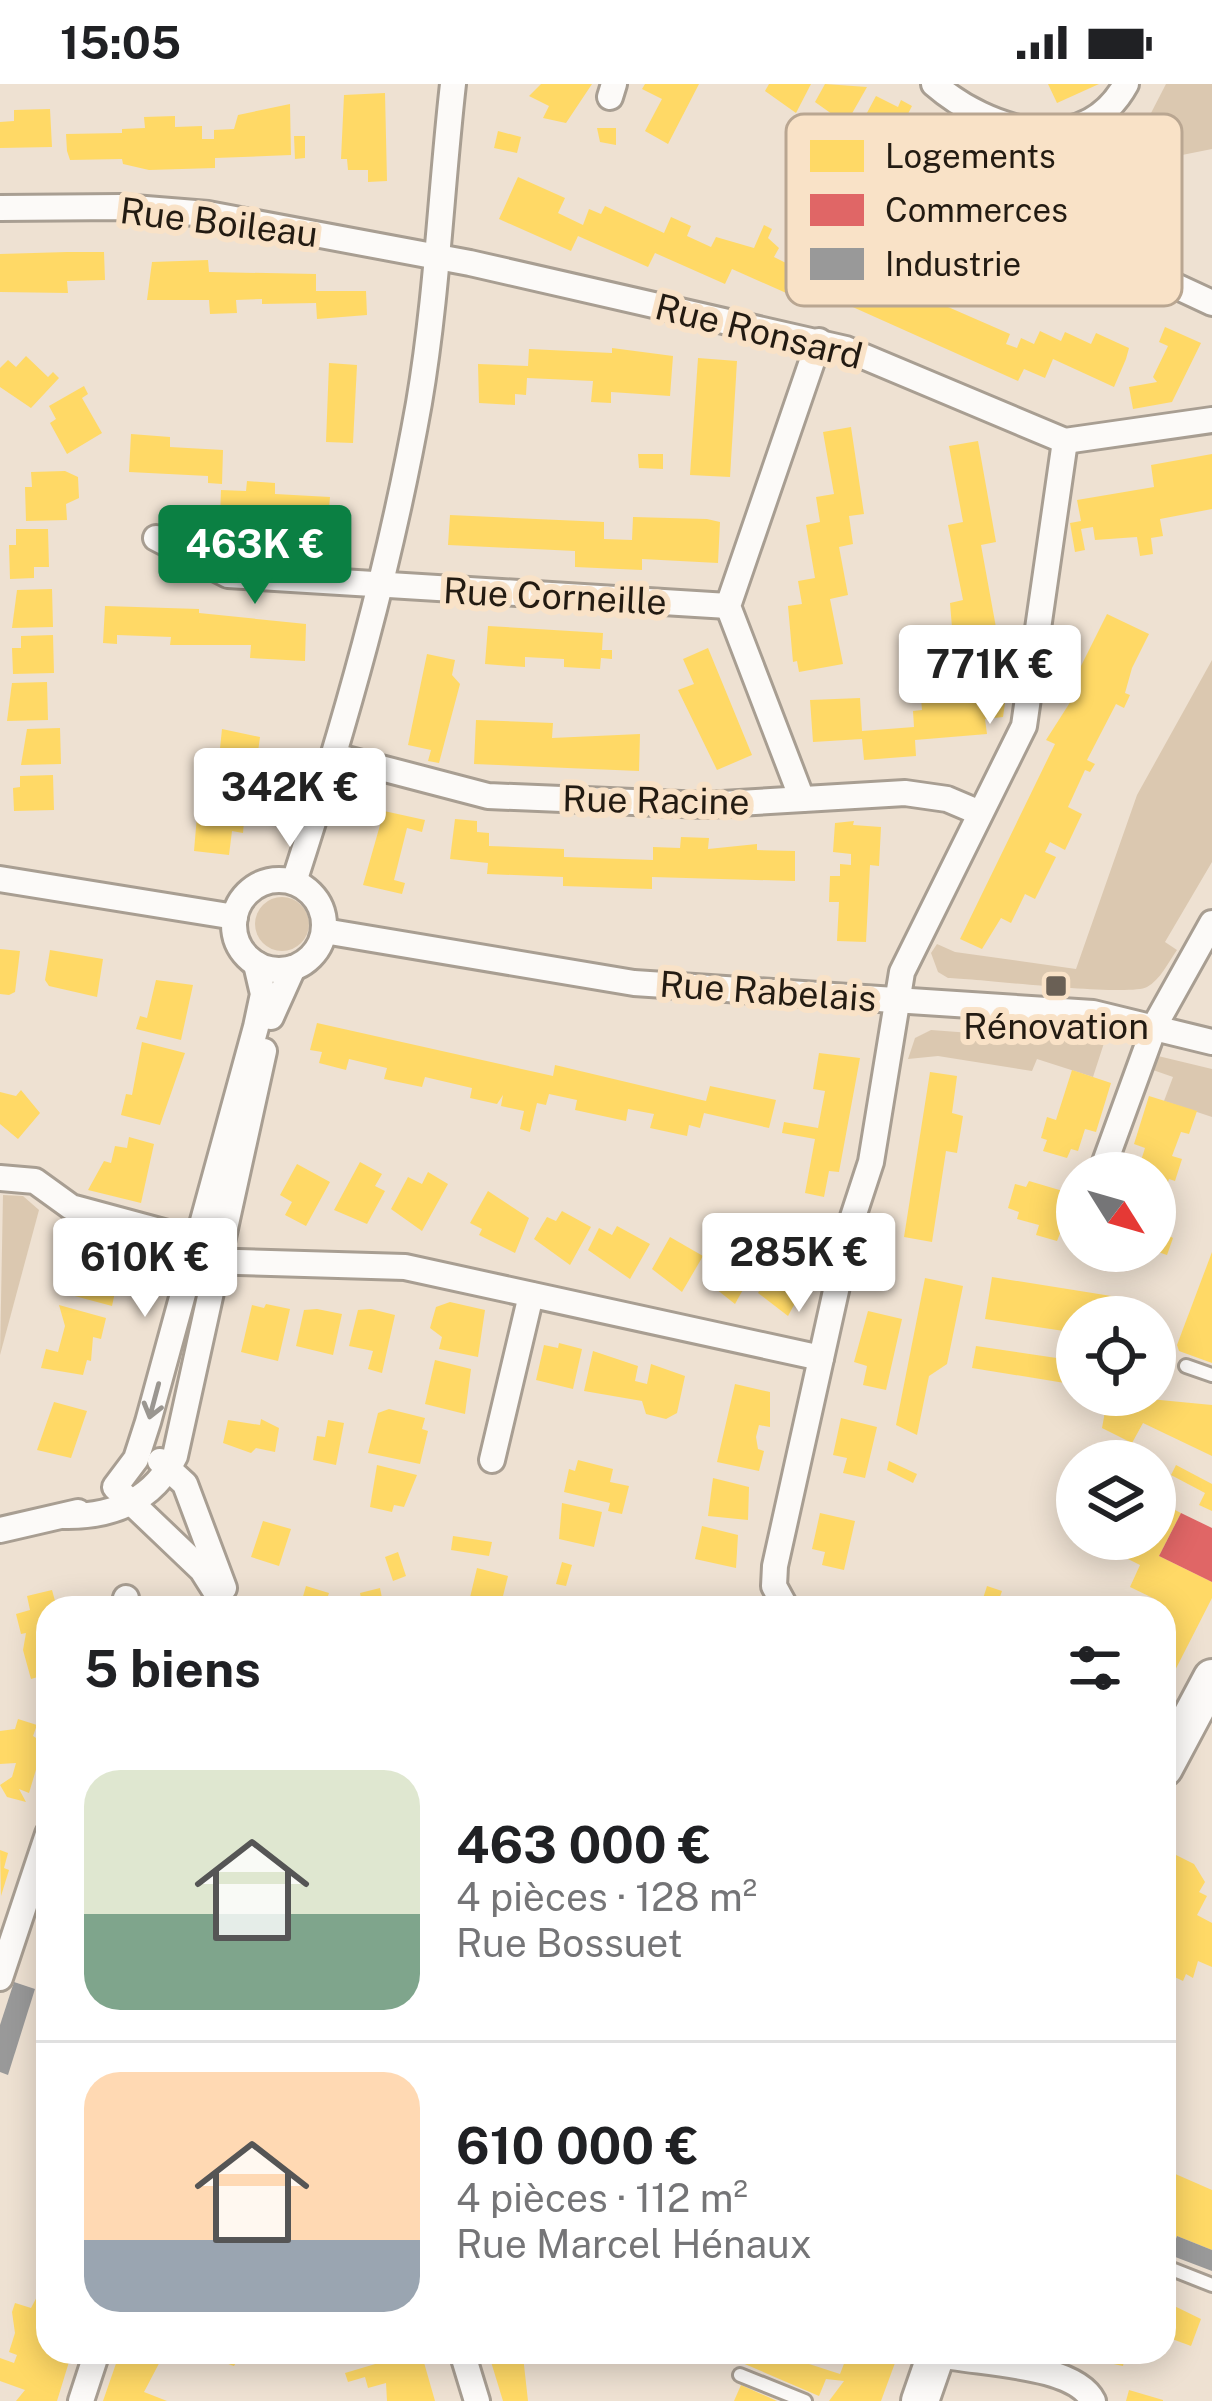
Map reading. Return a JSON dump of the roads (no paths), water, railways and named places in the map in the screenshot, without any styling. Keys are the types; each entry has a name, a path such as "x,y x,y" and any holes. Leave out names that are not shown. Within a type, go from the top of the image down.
{"main road":[{"path":"1176,1745 1207,1684"},
{"path":"920,2401 933,2364"}],"street":[{"path":"294,881 382,586 419,399 453,84"},
{"path":"934,84 974,114"},
{"path":"1100,114 1126,84"},
{"name":"Rue Boileau","path":"0,208 121,207 208,214 437,257"},
{"name":"Rue Ronsard","path":"437,257 819,341 889,365 1065,441"},
{"path":"1182,289 1212,303"},
{"path":"802,799 728,605 819,341"},
{"path":"781,1596 773,1576 850,1223 871,1162 907,958 1024,726 1065,441 1212,420"},
{"name":"Rue Corneille","path":"156,538 204,567 228,575 728,605"},
{"name":"Rue Racine","path":"335,756 488,796 705,805 904,793 946,799 980,813"},
{"path":"0,879 235,917"},
{"path":"0,1530 115,1511 124,1495 202,1254 273,1009 293,968 317,950 324,931 318,901 294,881 256,886 242,899 235,917 238,944 256,964 262,1001 202,1254 170,1467"},
{"path":"1109,1152 1155,1025 1212,922"},
{"name":"Rue Rabelais","path":"324,931 612,980 1054,1009 1155,1025 1212,1042"},
{"path":"256,964 293,968"},
{"path":"0,1178 35,1181 70,1207 202,1254 388,1265 820,1358"},
{"path":"492,1460 531,1295"},
{"path":"139,1452 170,1467 190,1493 223,1596"},
{"path":"124,1495 170,1467"},
{"path":"124,1495 202,1570 219,1596"},
{"path":"0,1978 36,1870"},
{"path":"81,2401 93,2364"},
{"path":"466,2364 477,2401"},
{"path":"997,2364 1063,2376 1083,2385 1093,2401"}],"lane":[{"path":"1186,1366 1212,1375"},
{"path":"1176,2271 1212,2285"},
{"path":"740,2375 805,2401"}],"place":[{"name":"Rénovation","path":"1056,986"}]}
